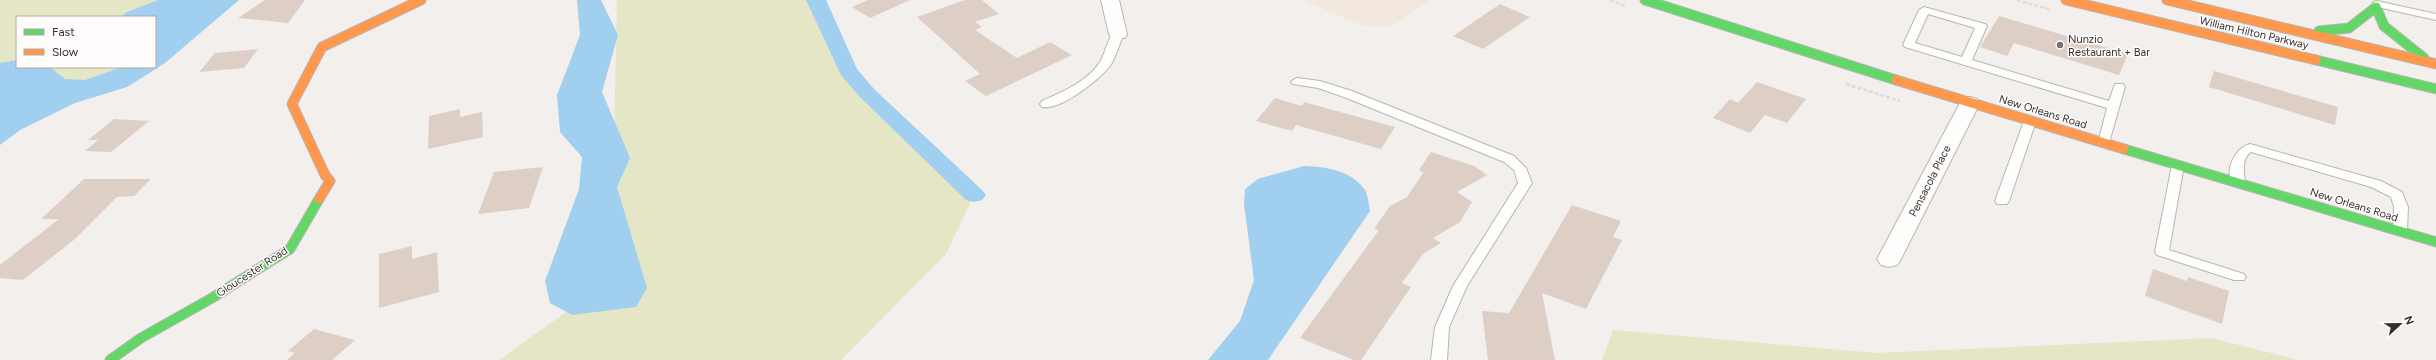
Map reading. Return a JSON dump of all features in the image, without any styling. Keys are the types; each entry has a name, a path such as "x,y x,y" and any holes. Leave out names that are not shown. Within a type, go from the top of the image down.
{"main road":[{"name":"Gloucester Road","path":"110,360 141,338 212,298 290,249 330,181 324,175 317,154 292,104 322,48 421,0"},
{"name":"William Hilton Parkway","path":"2066,0 2436,89"},
{"name":"William Hilton Parkway","path":"2166,0 2435,64"},
{"name":"New Orleans Road","path":"1649,1 1970,103 2436,242"},
{"path":"2280,27 2319,31 2349,28 2377,4 2384,26 2435,64"}],"street":[{"path":"1110,0 1118,34"},
{"name":"Pensacola Place","path":"1889,259 1970,103"}],"lane":[{"path":"2377,4 2436,17"},
{"path":"1966,62 1981,26 1924,10 1909,45 1966,62 2114,106"},
{"path":"1046,104 1078,89 1105,64 1118,34"},
{"path":"1297,82 1320,85 1348,94 1509,159 1520,168 1525,184 1460,286 1442,327 1439,360"},
{"path":"2104,143 2119,87"},
{"path":"2002,201 2030,121"},
{"path":"2238,183 2238,156 2243,150 2250,148 2376,184 2397,195 2401,207 2400,231"},
{"path":"2178,165 2162,252 2239,277"}],"shaded area":[{"path":"1302,0 1430,0 1391,27 1365,27"}],"green space":[{"path":"0,0 198,0 156,17 16,16 16,68 142,68 0,116"},
{"path":"617,0 816,0 849,71 867,93 974,195 946,254 841,360 499,360 611,280"},
{"path":"1613,330 1876,353 2211,338 2299,360 1602,360"}],"water":[{"path":"158,0 239,0 165,63 127,87 75,103 20,130 0,145 0,63 16,60 16,68 51,68 65,79 85,80 119,68 156,68 156,16 123,16 125,13"},
{"path":"577,0 601,0 618,35 602,92 630,158 617,187 647,288 636,307 572,315 550,303 545,281 579,189 582,157 560,132 557,95 580,35"},
{"path":"1304,166 1330,169 1353,178 1365,190 1370,211 1268,360 1208,360 1240,321 1254,280 1244,204 1245,189 1258,179"}],"building":[{"path":"265,0 305,0 288,23 238,18"},
{"path":"868,0 910,0 870,18 852,7"},
{"path":"965,0 982,0 999,14 975,22 982,27 975,30 1017,58 1050,42 1072,55 986,96 965,81 980,74 917,17"},
{"path":"1500,4 1530,17 1483,49 1453,36"},
{"name":"Nunzio Restaurant + Bar","path":"1999,16 2128,54 2119,75 2014,43 2007,56 1980,47"},
{"path":"258,49 244,68 199,72 215,53"},
{"path":"2214,71 2338,107 2335,125 2209,87"},
{"path":"1757,82 1806,99 1787,123 1765,115 1750,133 1713,118 1730,99 1738,103"},
{"path":"1275,98 1302,106 1304,102 1395,127 1381,149 1296,125 1292,131 1256,121"},
{"path":"460,109 460,117 482,112 483,137 428,149 429,116"},
{"path":"114,119 149,121 111,152 85,151 98,140 88,140"},
{"path":"1431,152 1474,166 1487,175 1457,192 1472,202 1460,222 1433,238 1441,243 1423,254 1402,283 1411,287 1361,360 1354,360 1300,338 1379,230 1374,229 1390,206 1407,197 1423,173 1419,170"},
{"path":"543,167 529,208 478,214 494,172"},
{"path":"84,179 151,179 134,196 117,197 75,239 23,280 0,278 0,265 59,219 41,219"},
{"path":"1572,205 1621,221 1613,237 1622,240 1586,309 1542,293 1555,360 1488,360 1482,311 1509,313"},
{"path":"412,246 412,259 437,252 439,292 379,308 379,254"},
{"path":"2153,269 2187,281 2188,277 2229,291 2222,324 2145,296"},
{"path":"314,329 355,340 332,360 287,360 295,353 288,351"}],"waterway":[{"path":"816,0 848,71 867,93 974,195"}],"traffic: fast":[{"path":"1645,0 1896,80"},
{"path":"2319,31 2349,28 2376,7 2384,26 2424,58"},
{"path":"2316,60 2436,89"},
{"path":"2124,149 2436,242"},
{"path":"110,360 141,338 212,298 290,249 319,199"}],"traffic: slow":[{"path":"319,199 330,181 325,175 292,104 322,47 421,0"},
{"path":"2066,0 2316,60"},
{"path":"2167,0 2436,64"},
{"path":"1896,80 2124,149"}],"place":[{"name":"Nunzio Restaurant + Bar","path":"2060,45"}]}
